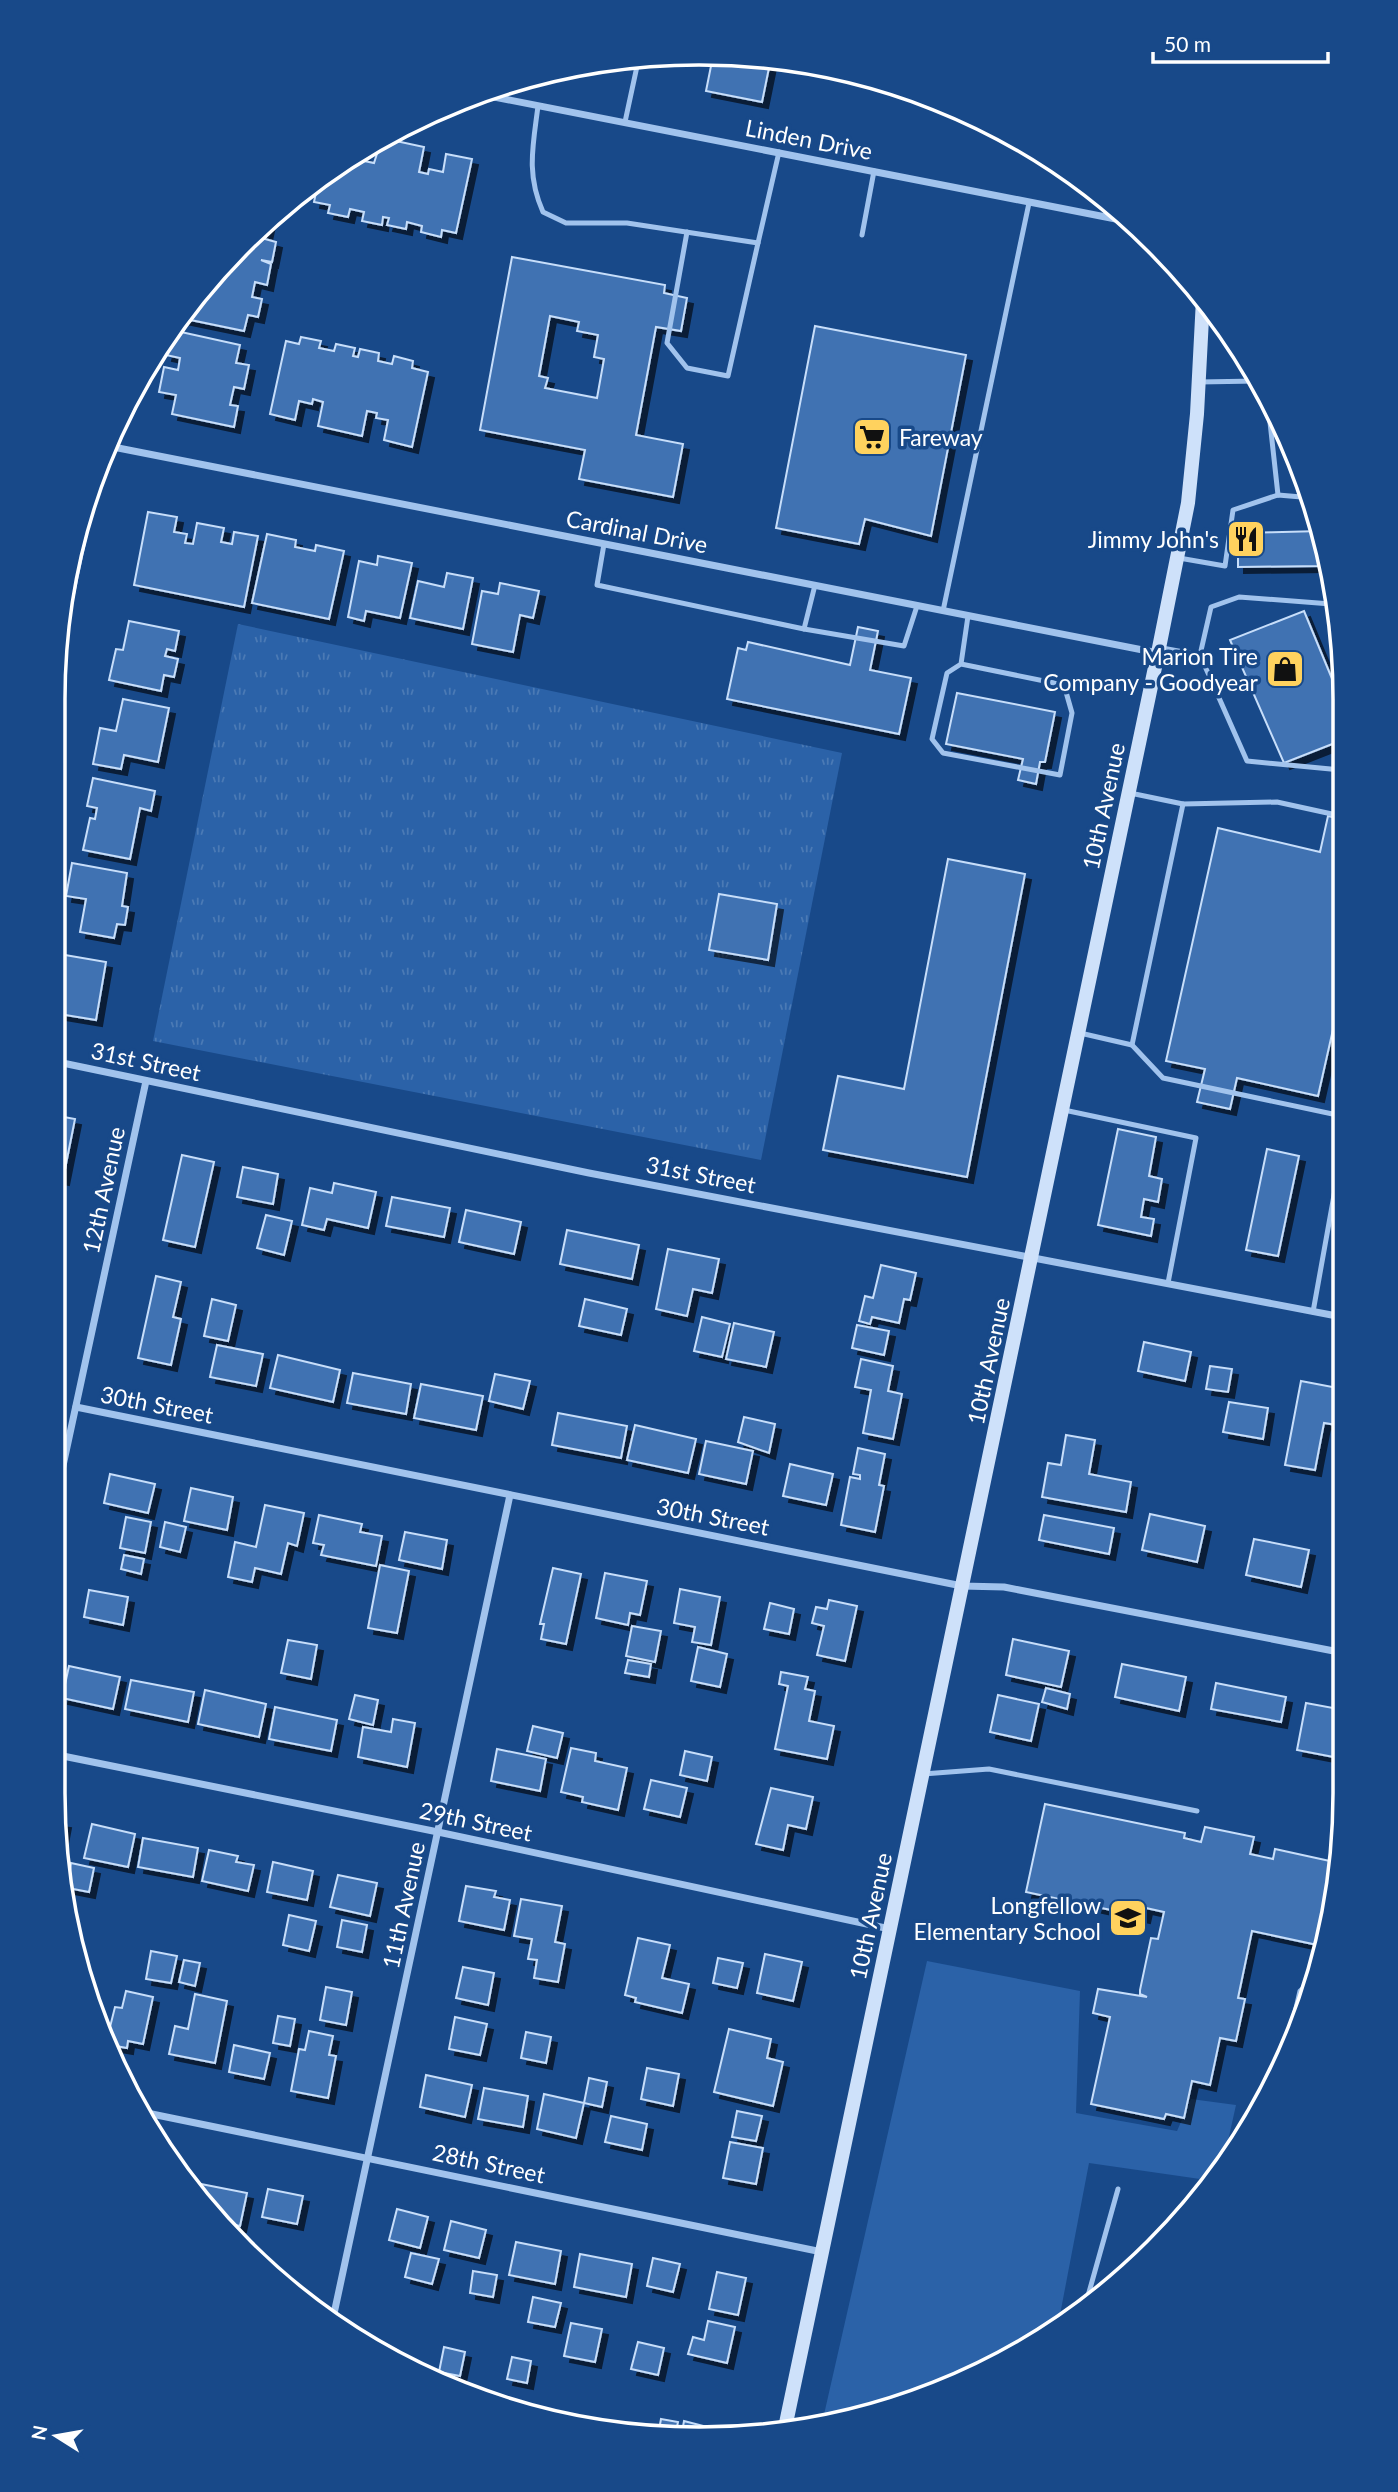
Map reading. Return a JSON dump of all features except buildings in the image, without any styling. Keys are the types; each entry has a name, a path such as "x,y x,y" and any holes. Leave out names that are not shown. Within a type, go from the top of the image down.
{"street":[{"name":"Linden Drive","path":"496,98 1113,219"},
{"name":"10th Avenue","path":"786,2421 1034,1256 1159,650 1188,503 1202,313"},
{"name":"Cardinal Drive","path":"117,448 968,616 1159,650"},
{"name":"31st Street","path":"65,1063 589,1173 1034,1256 1333,1315"},
{"name":"12th Avenue","path":"65,1458 146,1080"},
{"name":"30th Street","path":"76,1407 962,1586 1004,1587 1333,1651"},
{"name":"11th Avenue","path":"335,2311 510,1495"},
{"name":"29th Street","path":"65,1757 438,1832 891,1929"},
{"name":"28th Street","path":"153,2114 823,2252"}],"lane":[{"path":"625,122 637,68"},
{"path":"538,106 531,156 532,188 543,212 566,223 626,223 758,243"},
{"path":"687,232 667,343 687,368 728,376 779,152"},
{"path":"862,235 874,171"},
{"path":"943,611 1030,203"},
{"path":"1199,382 1247,381"},
{"path":"1270,423 1278,495"},
{"path":"1177,558 1225,566 1233,510 1278,495 1301,497"},
{"path":"604,544 597,585 804,629 904,646 917,606"},
{"path":"804,629 815,586"},
{"path":"1326,604 1239,597 1212,607 1200,655 1247,761 1333,769"},
{"path":"961,664 1064,685 1072,713 1060,775 943,753 932,739 947,673 961,664 968,616"},
{"path":"1159,650 1200,655"},
{"path":"1129,793 1183,804 1277,802 1333,814"},
{"path":"1132,1045 1183,804"},
{"path":"1080,1032 1132,1045 1163,1078 1333,1114"},
{"path":"1063,1110 1196,1138 1168,1283"},
{"path":"1313,1312 1333,1201"},
{"path":"923,1774 989,1769 1197,1811"},
{"path":"1296,2006 1302,1989"},
{"path":"1089,2293 1118,2189"}],"green space":[{"path":"238,624 842,753 761,1160 153,1041"},
{"path":"927,1961 1080,1991 1076,2113 1177,2131 1191,2099 1236,2105 1228,2142 1202,2179 1089,2163 1060,2313 980,2362 942,2379 903,2394 824,2415"}],"place":[{"name":"Fareway","path":"872,437"},
{"name":"Jimmy John's","path":"1246,539"},
{"name":"Marion Tire Company - Goodyear","path":"1285,669"},
{"name":"Longfellow Elementary School","path":"1128,1918"}]}
